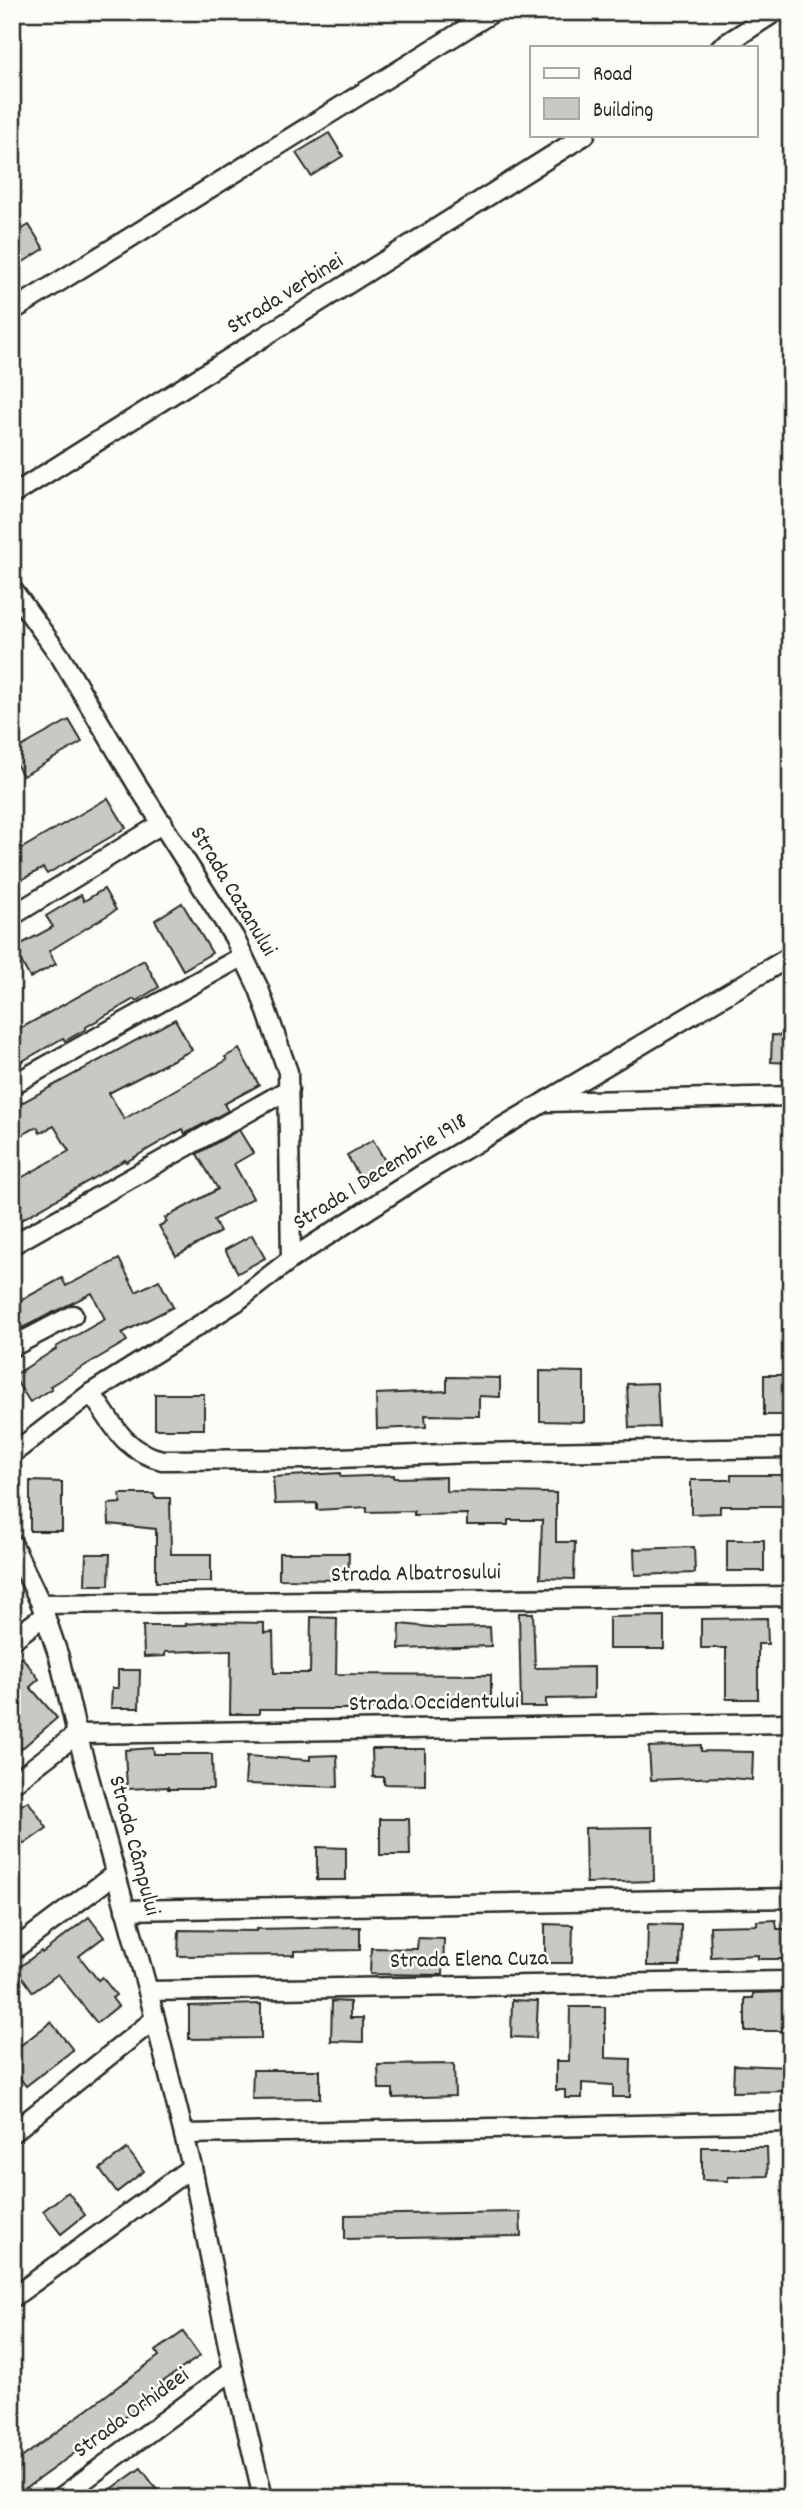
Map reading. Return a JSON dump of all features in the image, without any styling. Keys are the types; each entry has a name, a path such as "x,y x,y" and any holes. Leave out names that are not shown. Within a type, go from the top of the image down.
{"street":[{"path":"12,311 493,12"},
{"path":"723,46 775,12"},
{"name":"Strada verbinei","path":"12,495 583,136"},
{"name":"Strada Cazanului","path":"12,589 60,656 136,783 234,937 259,989 288,1072 291,1259"},
{"path":"12,916 163,824"},
{"path":"12,1085 243,956"},
{"name":"Strada 1 Decembrie 1918","path":"15,1444 90,1392 236,1302 291,1259 544,1102 786,962"},
{"path":"12,1245 289,1089"},
{"path":"544,1102 791,1096"},
{"path":"12,1347 73,1315"},
{"path":"90,1392 130,1446 144,1455 162,1460 791,1448"},
{"name":"Strada Câmpului","path":"12,1543 43,1609 59,1657 148,1991 192,2167 233,2370 263,2498"},
{"name":"Strada Albatrosului","path":"43,1609 791,1596"},
{"path":"12,1640 43,1609"},
{"name":"Strada Occidentului","path":"78,1734 791,1723"},
{"path":"12,1784 78,1734"},
{"path":"12,1951 115,1874"},
{"path":"125,1910 791,1898"},
{"name":"Strada Elena Cuza","path":"148,1991 791,1980"},
{"path":"12,2133 155,2020"},
{"path":"184,2134 791,2122"},
{"path":"12,2298 192,2167"},
{"name":"Strada Orhideei","path":"60,2498 233,2370"}],"building":[{"path":"329,133 343,156 311,176 296,153"},
{"path":"29,225 44,249 12,269 12,235"},
{"path":"69,720 82,742 23,776 12,752"},
{"path":"108,798 126,828 47,874 43,868 12,885 12,854"},
{"path":"104,889 116,910 49,951 56,964 30,978 14,948 53,927 46,916 81,895 84,901"},
{"path":"182,903 212,953 183,970 155,920"},
{"path":"144,960 159,987 65,1041 63,1038 12,1067 12,1033"},
{"path":"175,1019 192,1050 109,1093 124,1119 227,1060 225,1057 239,1049 259,1085 224,1104 228,1111 185,1134 183,1129 12,1225 12,1183 69,1151 54,1126 40,1133 37,1127 12,1140 12,1108"},
{"path":"772,1035 791,1036 791,1063 771,1062"},
{"path":"239,1130 253,1153 234,1164 253,1198 214,1220 220,1232 176,1256 159,1226 167,1222 165,1218 218,1189 197,1154"},
{"path":"373,1140 390,1170 364,1185 347,1155"},
{"path":"252,1235 265,1258 238,1273 225,1250"},
{"path":"119,1259 136,1292 159,1280 173,1307 122,1333 127,1341 50,1386 52,1389 30,1402 13,1376 105,1319 92,1293 12,1333 12,1305 62,1278 66,1286"},
{"path":"540,1371 584,1372 584,1422 540,1421"},
{"path":"764,1375 791,1375 791,1415 764,1415"},
{"path":"447,1377 500,1378 500,1397 479,1396 479,1416 425,1415 426,1427 377,1429 376,1394 447,1391"},
{"path":"657,1383 659,1427 629,1428 627,1384"},
{"path":"155,1394 204,1394 204,1429 155,1429"},
{"path":"340,1473 341,1477 446,1477 446,1491 556,1493 556,1542 575,1542 574,1579 540,1578 542,1520 508,1520 508,1525 467,1525 467,1514 367,1512 367,1507 317,1510 317,1503 275,1504 273,1477"},
{"path":"731,1475 791,1475 791,1506 720,1506 720,1513 691,1514 691,1480 731,1480"},
{"path":"30,1481 62,1482 62,1531 30,1531"},
{"path":"120,1494 154,1494 155,1498 170,1498 171,1554 211,1554 211,1582 156,1582 156,1529 109,1524 108,1504 121,1503"},
{"path":"727,1540 764,1540 764,1571 727,1571"},
{"path":"694,1547 695,1573 635,1575 634,1549"},
{"path":"279,1553 349,1553 348,1580 279,1579"},
{"path":"86,1554 110,1554 109,1585 85,1585"},
{"path":"519,1613 533,1613 535,1668 594,1667 594,1698 546,1699 546,1707 521,1707"},
{"path":"664,1616 664,1649 609,1649 609,1617"},
{"path":"311,1617 337,1618 336,1674 491,1675 491,1704 437,1705 437,1708 259,1709 259,1714 230,1714 231,1650 165,1652 165,1656 144,1657 143,1626 186,1626 185,1624 214,1622 264,1623 264,1633 273,1632 274,1673 310,1673"},
{"path":"767,1618 768,1644 758,1644 758,1699 726,1699 726,1648 701,1648 701,1619"},
{"path":"400,1624 440,1628 490,1627 491,1646 399,1649"},
{"path":"22,1657 39,1679 30,1687 57,1718 12,1757 12,1664"},
{"path":"118,1670 140,1670 139,1708 111,1708 112,1688 118,1688"},
{"path":"701,1745 701,1751 753,1752 752,1780 720,1777 651,1780 649,1747"},
{"path":"153,1748 154,1754 212,1754 213,1789 127,1789 125,1750"},
{"path":"372,1749 425,1749 425,1785 384,1784 384,1777 373,1777"},
{"path":"337,1755 338,1787 245,1784 247,1756 310,1760 310,1756"},
{"path":"28,1801 47,1828 24,1844 12,1827 12,1811"},
{"path":"380,1819 409,1819 410,1855 380,1855"},
{"path":"653,1827 654,1881 586,1883 585,1828"},
{"path":"317,1847 346,1848 346,1880 317,1880"},
{"path":"89,1917 104,1937 79,1956 98,1980 102,1977 116,1995 112,1998 118,2006 97,2023 58,1974 33,1992 17,1969"},
{"path":"776,1920 777,1929 786,1929 787,1959 758,1959 758,1955 711,1957 710,1926 757,1925 757,1921"},
{"path":"545,1924 573,1925 572,1963 545,1963"},
{"path":"648,1924 681,1925 680,1966 647,1966"},
{"path":"360,1927 360,1950 294,1951 294,1955 178,1956 179,1930 256,1931"},
{"path":"418,1938 444,1939 443,1975 370,1974 371,1948 417,1949"},
{"path":"788,1992 788,2031 745,2031 745,1998 753,1998 753,1993"},
{"path":"512,2000 538,2001 536,2038 511,2037"},
{"path":"332,2001 350,2002 350,2018 363,2018 363,2042 331,2041"},
{"path":"261,2004 261,2038 189,2039 189,2006"},
{"path":"570,2007 605,2007 605,2058 631,2059 630,2097 613,2097 613,2085 582,2083 582,2098 565,2098 565,2090 556,2090 556,2061 569,2061"},
{"path":"51,2022 73,2050 26,2086 12,2068 12,2052"},
{"path":"454,2064 455,2096 393,2098 393,2089 379,2089 378,2065"},
{"path":"734,2065 791,2067 791,2091 733,2092"},
{"path":"253,2070 320,2070 320,2098 252,2099"},
{"path":"702,2147 767,2147 768,2176 728,2177 728,2181 702,2180"},
{"path":"127,2149 144,2171 117,2192 100,2169"},
{"path":"68,2192 85,2215 61,2234 43,2211"},
{"path":"520,2212 521,2236 345,2239 345,2215"},
{"path":"183,2332 200,2356 158,2385 161,2391 12,2498 12,2465 159,2356 156,2351"},
{"path":"141,2468 158,2491 149,2498 99,2498"}]}
